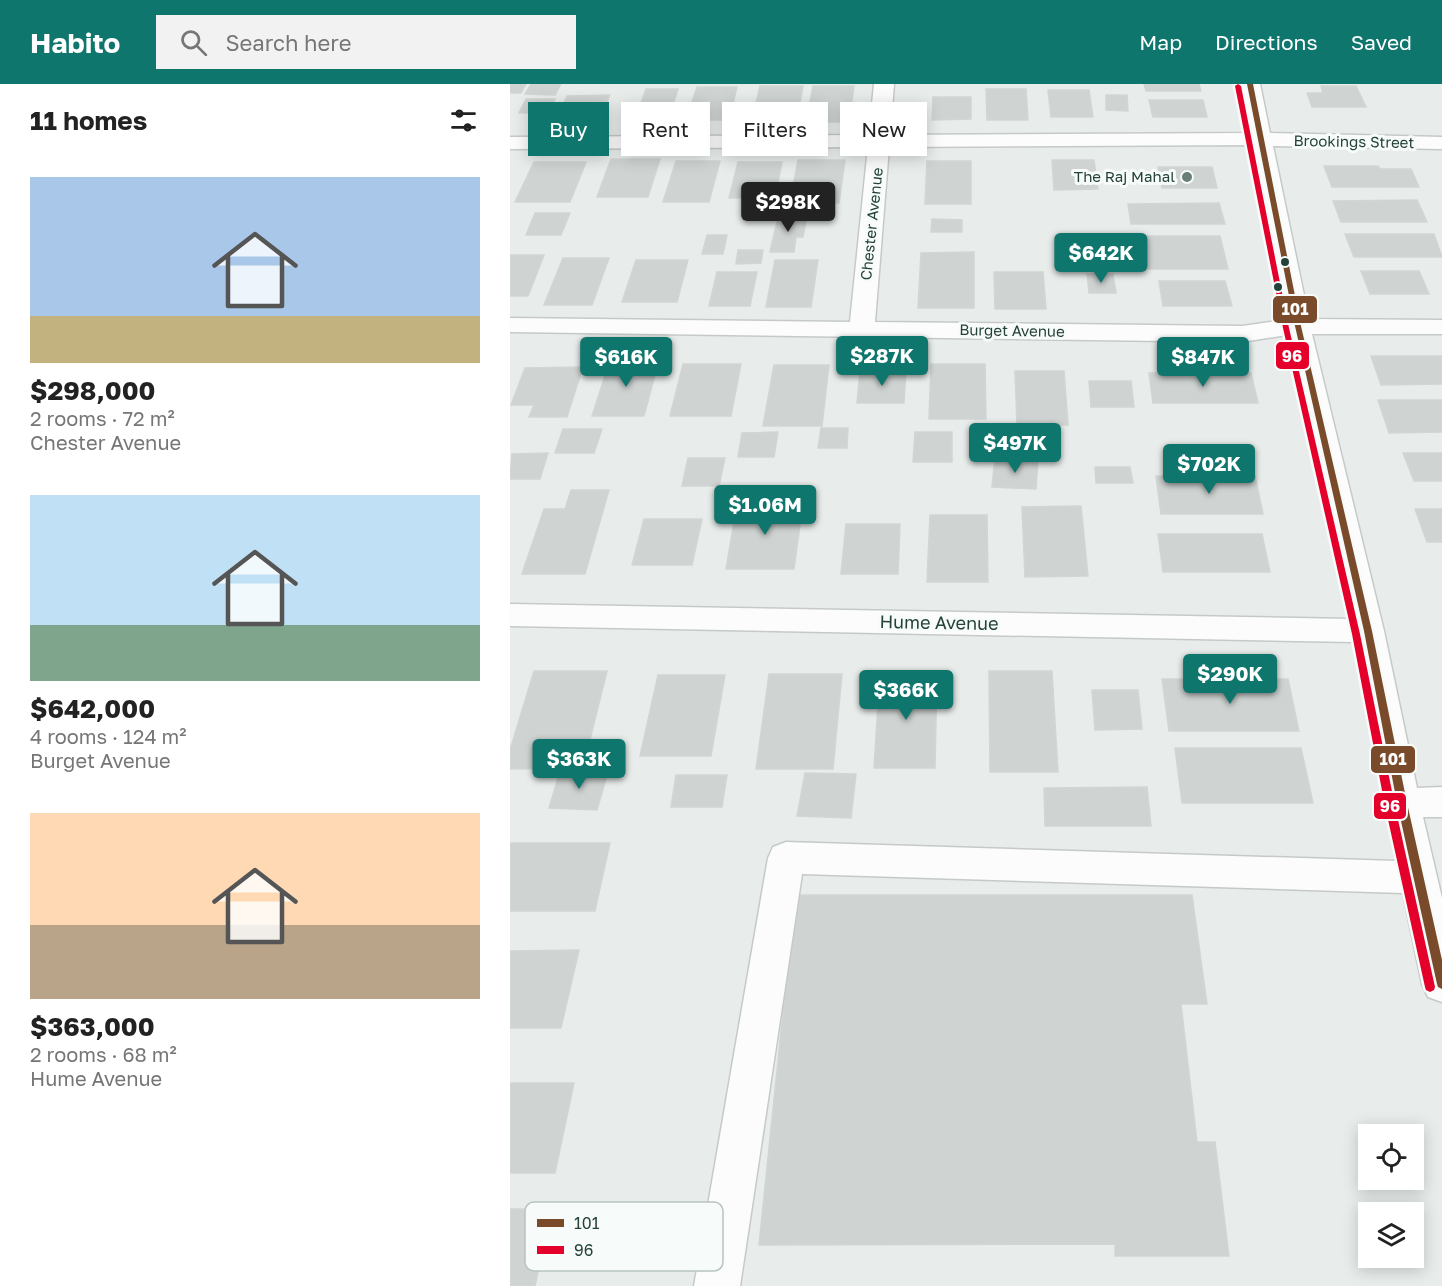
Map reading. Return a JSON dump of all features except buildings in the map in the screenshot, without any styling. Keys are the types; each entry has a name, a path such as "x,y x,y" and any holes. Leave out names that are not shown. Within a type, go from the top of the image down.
{"street":[{"name":"Chester Avenue","path":"883,102 884,84"},
{"path":"1250,84 1298,326 1368,631 1402,802 1442,984"},
{"name":"Brookings Street","path":"927,142 1262,139 1298,142 1442,143"},
{"name":"Brookings Street","path":"510,143 840,142"},
{"name":"Chester Avenue","path":"862,329 879,156"},
{"name":"Burget Avenue","path":"510,325 1242,334 1298,326 1442,327"},
{"name":"Hume Avenue","path":"510,615 1368,631"},
{"path":"1402,802 1442,802"},
{"path":"723,1249 786,858 1418,878"},
{"path":"717,1286 719,1271"}],"transit line":[{"name":"101","path":"1250,84 1298,326 1368,631 1402,803 1442,984"},
{"name":"96","path":"1238,86 1286,328 1356,634 1390,806 1430,987"}],"place":[{"name":"The Raj Mahal","path":"1187,177"}]}
